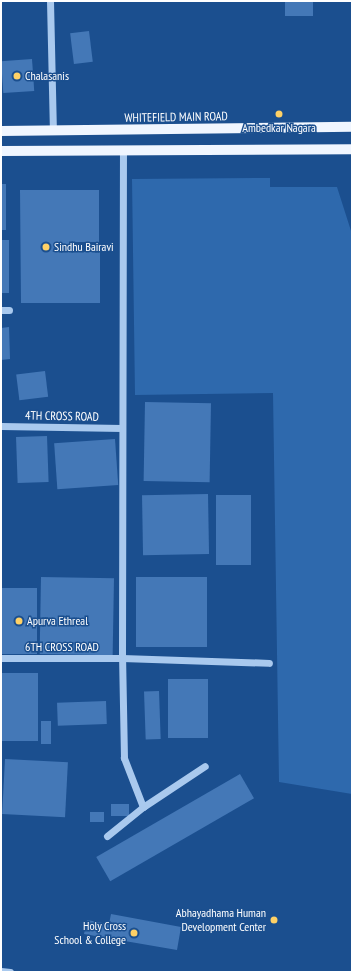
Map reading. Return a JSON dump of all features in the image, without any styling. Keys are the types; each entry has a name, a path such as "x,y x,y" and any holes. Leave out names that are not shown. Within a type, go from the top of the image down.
{"main road":[{"name":"WHITEFIELD MAIN ROAD","path":"1,131 352,127"},
{"path":"1,151 352,149"}],"street":[{"path":"50,1 52,131"},
{"path":"123,150 122,658 124,758 143,807"},
{"path":"1,310 9,310"},
{"name":"4TH CROSS ROAD","path":"1,426 122,428"},
{"name":"6TH CROSS ROAD","path":"1,658 122,658 268,663"},
{"path":"107,836 143,807 205,766"},
{"path":"1,972 10,972"}],"shaded area":[{"path":"270,178 270,187 337,187 352,234 352,794 279,782 273,393 135,395 132,179"}],"building":[{"path":"285,1 313,1 313,16 285,16"},
{"path":"89,31 93,62 74,64 70,33"},
{"name":"Chalasanis","path":"32,59 34,91 3,93 1,61"},
{"path":"1,184 6,184 6,230 1,230"},
{"name":"Sindhu Bairavi","path":"20,190 99,190 99,242 72,242 72,252 100,252 100,303 21,303"},
{"path":"1,240 9,240 9,293 1,293"},
{"path":"9,327 10,359 1,360 1,328"},
{"path":"45,371 48,397 19,400 16,375"},
{"path":"145,402 211,403 210,482 144,481"},
{"path":"47,436 49,482 18,483 16,437"},
{"path":"115,439 118,485 57,489 54,443"},
{"path":"208,494 209,554 143,555 142,495"},
{"path":"216,495 251,495 251,565 216,565"},
{"path":"41,577 114,578 113,655 40,654"},
{"path":"136,577 207,577 207,647 136,647"},
{"name":"Apurva Ethreal","path":"1,588 37,588 37,654 1,654"},
{"path":"1,673 38,673 38,741 1,741"},
{"path":"168,679 208,679 208,738 168,738"},
{"path":"159,691 161,739 146,739 144,692"},
{"path":"106,701 107,724 58,726 57,703"},
{"path":"41,721 51,721 51,744 41,744"},
{"path":"5,759 68,762 65,817 2,814"},
{"path":"240,774 254,798 110,881 96,857"},
{"path":"111,804 129,804 129,816 111,816"},
{"path":"90,812 104,812 104,822 90,822"},
{"path":"111,914 181,927 177,950 84,934 87,920 109,924"}],"place":[{"name":"Chalasanis","path":"17,76"},
{"name":"Ambedkar Nagara","path":"279,114"},
{"name":"Sindhu Bairavi","path":"46,247"},
{"name":"Apurva Ethreal","path":"19,621"},
{"name":"Abhayadhama Human Development Center","path":"274,920"},
{"name":"Holy Cross School & College","path":"134,933"}]}
